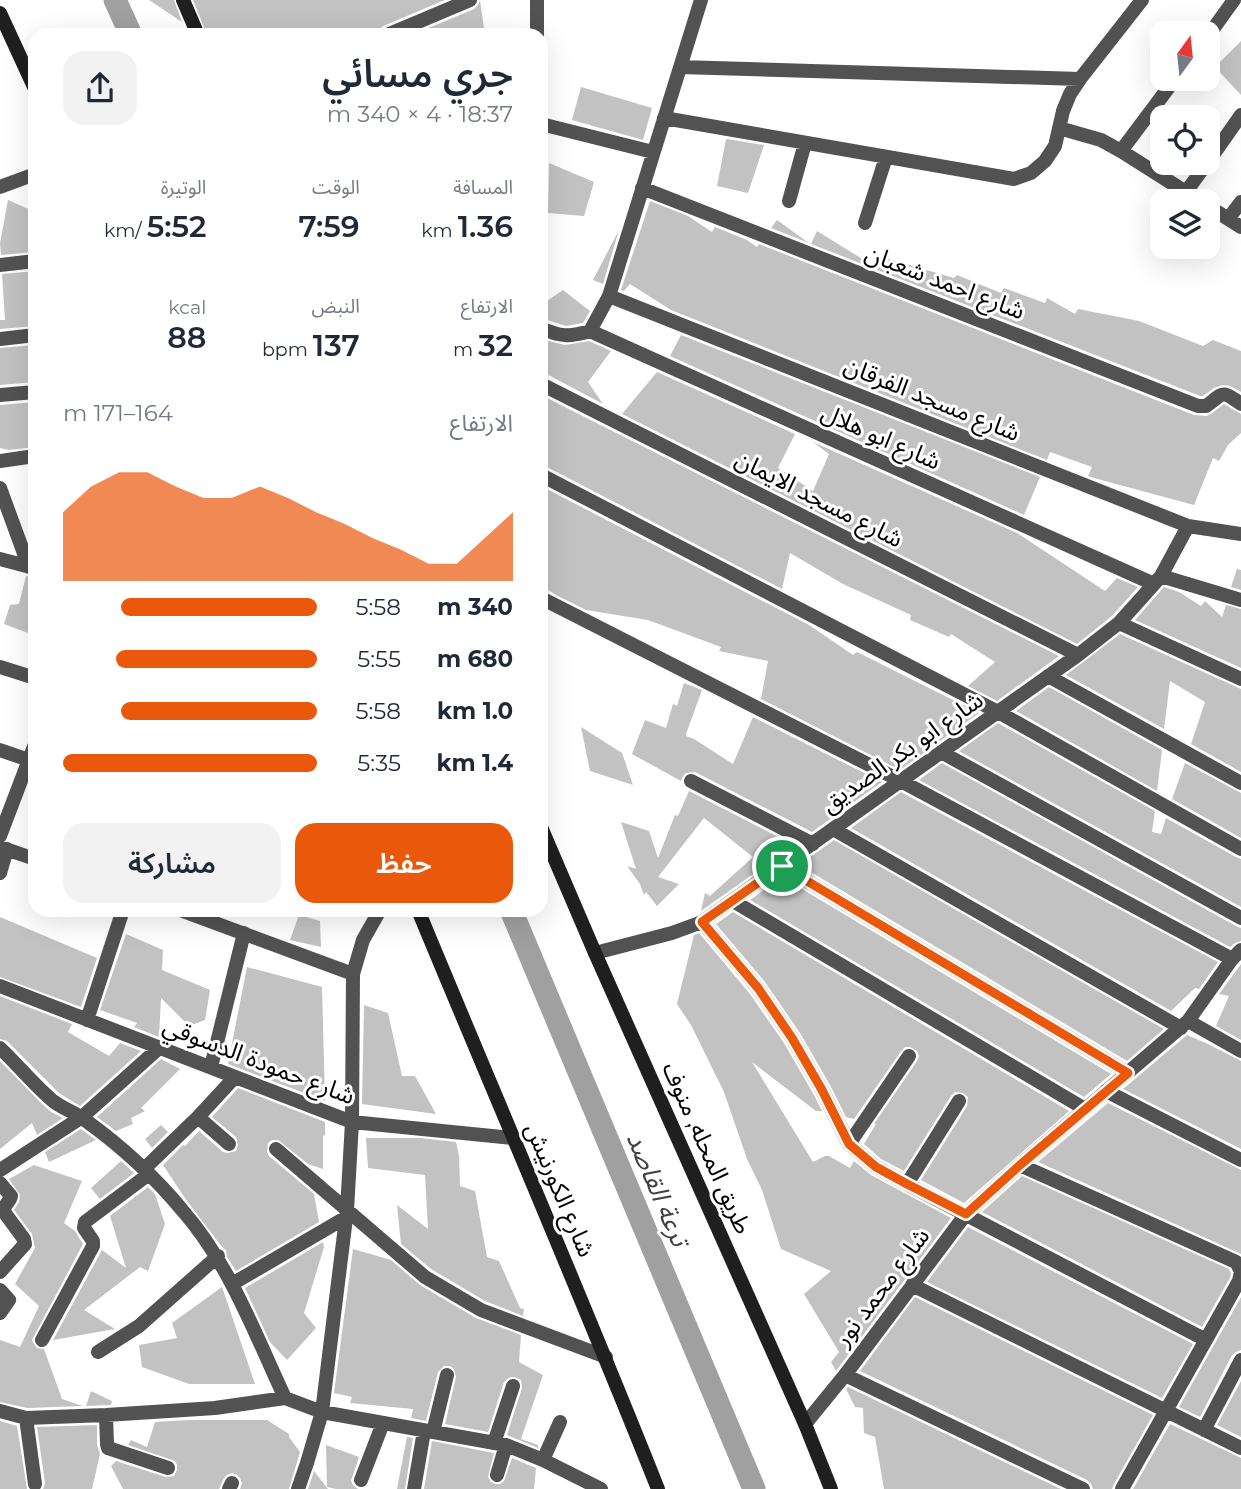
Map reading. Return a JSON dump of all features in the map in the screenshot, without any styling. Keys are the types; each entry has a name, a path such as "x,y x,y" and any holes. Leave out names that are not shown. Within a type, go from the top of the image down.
{"main road":[{"path":"183,0 195,28"},
{"path":"0,13 28,74"},
{"name":"طريق المحله, منوف","path":"548,843 805,1424 831,1489"},
{"name":"شارع الكورنيش","path":"421,917 606,1357 658,1489"}],"street":[{"path":"404,28 470,0"},
{"path":"537,0 537,28"},
{"path":"548,332 555,335 573,336 590,331 609,296 701,0"},
{"path":"664,118 1014,179 1031,173 1045,161 1055,146 1070,94 1142,0"},
{"path":"1219,21 1234,0"},
{"path":"680,67 1080,79"},
{"path":"1121,151 1166,91"},
{"path":"1220,144 1241,115"},
{"path":"548,126 653,152"},
{"path":"1059,128 1101,141 1181,189"},
{"path":"789,201 805,143"},
{"path":"865,223 886,157"},
{"path":"0,187 28,177"},
{"name":"شارع احمد شعبان","path":"642,188 1198,406 1206,406 1220,395 1235,400"},
{"path":"1220,214 1235,223 1241,202"},
{"path":"0,265 28,262"},
{"name":"شارع مسجد الفرقان","path":"609,296 1188,526 1241,534"},
{"name":"شارع ابو هلال","path":"590,331 1157,580 1241,600"},
{"path":"0,339 28,336"},
{"name":"شارع مسجد الايمان","path":"548,388 1077,655"},
{"path":"0,395 28,393"},
{"path":"0,461 28,457"},
{"path":"548,479 998,712 1241,849"},
{"path":"0,488 28,557"},
{"name":"شارع ابو بكر الصديق","path":"595,953 672,933 702,922 1048,676 1119,623 1157,580 1188,526"},
{"path":"0,559 28,566"},
{"path":"548,602 1237,954"},
{"path":"1119,623 1241,679"},
{"path":"0,667 28,676"},
{"path":"1048,676 1241,783"},
{"path":"0,750 28,760"},
{"path":"941,752 1241,918"},
{"path":"0,836 28,770"},
{"path":"691,781 813,844"},
{"path":"833,830 1184,1025 1241,1051"},
{"path":"0,873 4,848 28,857"},
{"path":"782,866 1128,1073"},
{"path":"733,901 1085,1109"},
{"path":"88,1020 121,917"},
{"path":"216,917 244,933 353,974"},
{"path":"298,1489 322,1412 346,1214 352,1122 353,974 363,940 376,917"},
{"path":"702,922 758,988 792,1038 849,1144 876,1167 1206,1340"},
{"path":"211,1068 244,933"},
{"name":"شارع محمد نور","path":"805,1424 966,1214 1184,1025 1237,954"},
{"name":"شارع حمودة الدسوقي","path":"0,986 352,1122 512,1138"},
{"path":"0,1048 53,1101 82,1117 115,1142 184,1211 218,1256 285,1398"},
{"path":"0,1170 82,1117 159,1048"},
{"path":"849,1144 909,1056"},
{"path":"42,1340 93,1246 85,1222 147,1172 235,1077"},
{"path":"1106,1091 1241,1160"},
{"path":"907,1184 959,1101"},
{"path":"198,1117 229,1144"},
{"path":"276,1149 346,1214 425,1278 501,1318 606,1357"},
{"path":"1020,1165 1236,1262 1241,1271 1239,1281 1122,1489"},
{"path":"0,1183 11,1196 2,1212 25,1244 0,1272"},
{"path":"232,1284 346,1214"},
{"path":"99,1352 139,1325 218,1256"},
{"path":"912,1285 1241,1448"},
{"path":"0,1290 9,1300 0,1313"},
{"path":"1203,1430 1241,1360"},
{"path":"414,1489 428,1432 447,1375"},
{"path":"845,1375 1083,1489"},
{"path":"497,1475 500,1444 513,1386"},
{"path":"0,1411 26,1418 106,1415 215,1408 285,1398 322,1412 500,1444 543,1460 601,1489"},
{"path":"106,1415 108,1448 168,1468"},
{"path":"26,1418 35,1484"},
{"path":"543,1460 560,1422"},
{"path":"361,1480 383,1423"}],"building":[{"path":"149,0 174,0 182,22"},
{"path":"193,0 445,0 381,28 204,28"},
{"path":"480,0 484,28 429,28 474,9"},
{"path":"1241,41 1241,95 1220,72 1220,62"},
{"path":"581,87 652,108 643,140 572,120"},
{"path":"726,139 764,145 748,193 717,186"},
{"path":"549,163 594,182 584,216 548,213"},
{"path":"8,200 28,209 28,253 1,255 0,243"},
{"path":"650,201 688,216 712,232 715,227 757,247 759,244 1194,415 1206,416 1224,404 1241,414 1241,433 1228,445 1219,461 1213,458 1194,505 1088,476 1092,467 1050,452 1047,460 671,310 630,284 624,291 621,290"},
{"path":"777,220 809,243 771,228"},
{"path":"619,230 603,284 593,280"},
{"path":"817,231 877,268 882,257 954,278 957,275 1001,293 1004,288 1045,303 1047,298 1075,314 1078,309 1139,321 1203,346 1213,340 1241,351 1241,392 1223,385 1200,396 811,244"},
{"path":"28,272 28,327 0,329 0,320 5,320 2,274"},
{"path":"563,290 590,311 583,323 566,326 548,320 548,300"},
{"path":"681,335 1040,477 1024,515 670,356"},
{"path":"548,341 565,345 589,341 611,351 588,382 603,404 548,375"},
{"path":"28,346 28,383 0,385 0,348"},
{"path":"657,372 795,434 778,468 813,491 829,454 813,442 1017,533 1105,591 1117,578 1138,587 1112,616 1077,644 622,414"},
{"path":"548,399 1059,656 997,701 968,686 995,662 951,634 949,637 910,620 911,615 843,584 790,553 782,589 548,468"},
{"path":"28,403 28,448 0,448 0,405"},
{"path":"548,490 809,625 853,655 857,652 979,713 900,770 761,699 768,661 719,651 721,647 648,620 586,610 548,590"},
{"path":"1237,569 1241,570 1241,590 1231,587"},
{"path":"28,576 28,633 4,624 10,605 19,604"},
{"path":"1164,587 1179,592 1201,606 1205,601 1222,617 1226,605 1241,609 1241,668 1135,620"},
{"path":"1120,634 1241,689 1241,772 1191,744 1205,702 1170,681 1164,729 1066,675"},
{"path":"684,683 702,690 686,736 733,764 753,717 882,782 812,832 695,772 686,773 681,781 632,754 645,720 666,728 673,704 677,706"},
{"path":"1049,687 1162,750 1157,791 1016,711"},
{"path":"998,723 1155,811 1152,832 1161,834 1166,818 1241,859 1241,907 959,751"},
{"path":"581,727 622,753 633,785 590,771"},
{"path":"942,763 1241,928 1241,941 1230,947 919,780"},
{"path":"1185,763 1241,793 1241,838 1172,799"},
{"path":"689,791 794,845 701,911 705,893 710,896 753,857 704,818 658,877 679,884 657,906 646,892 644,895 640,884 627,866 636,869 621,822 649,831 658,858 675,815 678,816"},
{"path":"901,792 1218,962 1199,989 1195,988 1171,1011 851,828"},
{"path":"834,840 1164,1029 1127,1061 799,865"},
{"path":"782,877 1111,1074 1084,1097 750,900"},
{"path":"733,912 1069,1111 964,1203 921,1180 967,1106 968,1097 963,1093 955,1092 951,1096 904,1171 881,1159 864,1144 874,1124 917,1061 917,1051 905,1047 854,1119 846,1117 800,1033 765,982 716,924"},
{"path":"0,917 97,958 81,1007 0,977"},
{"path":"298,917 320,921 321,947 290,940"},
{"path":"699,933 750,994 784,1043 822,1111 816,1111 752,1062 813,1162 829,1156 850,1168 854,1161 871,1175 951,1218 836,1371 831,1362 839,1352 804,1294 831,1271 781,1249 762,1190 747,1159 724,1092 691,1025 677,1004 694,935"},
{"path":"126,934 163,950 162,970 210,990 205,1020 189,1026 161,998 159,1037 134,1027 137,1023 100,1010"},
{"path":"1241,964 1241,1040 1216,1026 1229,996 1219,994"},
{"path":"247,967 322,987 325,1101 228,1064"},
{"path":"0,996 72,1024 68,1032 109,1056 120,1043 141,1051 80,1106 59,1093 7,1041 0,1039"},
{"path":"364,1005 388,1013 402,1076 415,1076 436,1114 362,1104"},
{"path":"1187,1035 1241,1061 1241,1149 1123,1089"},
{"path":"161,1059 180,1069 141,1108 145,1111 131,1118 133,1124 116,1131 97,1117"},
{"path":"0,1061 51,1112 63,1118 37,1135 32,1123 0,1149"},
{"path":"238,1088 325,1122 325,1136 323,1135 323,1169 308,1164 278,1140 268,1143 269,1156 314,1194 319,1222 236,1271 227,1257 226,1250 187,1201 163,1165 199,1131 223,1152 236,1151 236,1137 212,1117"},
{"path":"1108,1103 1241,1170 1241,1254 1038,1162"},
{"path":"161,1125 168,1132 152,1148 145,1139"},
{"path":"81,1129 96,1140 49,1162 45,1152"},
{"path":"366,1138 420,1138 456,1142 460,1186 475,1191 487,1257 499,1261 520,1308 524,1309 523,1316 485,1301 431,1269 401,1244 397,1205 428,1229 425,1175 368,1168"},
{"path":"121,1161 134,1173 100,1199 91,1188"},
{"path":"34,1165 82,1181 64,1223 75,1231 83,1244 32,1340 37,1348 44,1349 62,1399 83,1406 27,1408 0,1402 0,1340 20,1347 39,1306 15,1284 35,1248 32,1234 14,1210 20,1195 9,1179"},
{"path":"1022,1176 1229,1269 1230,1278 1202,1327 982,1212"},
{"path":"148,1187 155,1194 165,1224 148,1271 140,1267 84,1310 115,1329 53,1340 102,1250 126,1268 110,1216"},
{"path":"968,1227 1193,1344 1162,1398 927,1282"},
{"path":"323,1242 324,1247 304,1313 316,1328 287,1360 270,1342 245,1288"},
{"path":"353,1249 391,1260 420,1285 476,1318 521,1335 519,1362 543,1375 521,1439 538,1445 538,1448 507,1435 522,1388 521,1380 515,1377 504,1382 488,1432 445,1424 456,1377 450,1366 444,1366 438,1372 426,1421 411,1418 413,1409 350,1403 352,1397 334,1393"},
{"path":"222,1287 255,1384 189,1384 142,1367 139,1345 177,1338 172,1323"},
{"path":"915,1297 1153,1415 1112,1489 1093,1489 1087,1480 860,1371"},
{"path":"1241,1297 1241,1350 1232,1355 1200,1417 1179,1407"},
{"path":"1241,1381 1241,1437 1217,1425"},
{"path":"848,1387 1061,1489 884,1489 875,1437 864,1433 863,1408 855,1407 846,1389"},
{"path":"91,1391 112,1401 111,1405 86,1406"},
{"path":"267,1420 289,1434 300,1452 289,1489 240,1489 240,1478 232,1473 224,1478 219,1489 123,1489 111,1466 116,1461 166,1477 174,1476 177,1470 175,1461 128,1445 131,1440 147,1447 155,1422"},
{"path":"0,1421 17,1426 27,1489 0,1489"},
{"path":"1170,1424 1241,1458 1241,1489 1133,1489"},
{"path":"97,1425 100,1454 92,1489 43,1489 45,1483 37,1427"},
{"path":"407,1437 413,1438 405,1489 397,1489"},
{"path":"432,1441 494,1453 488,1477 495,1484 504,1481 512,1458 536,1468 534,1489 424,1489"},
{"path":"326,1445 359,1457 351,1481 358,1489 327,1487"},
{"path":"314,1471 328,1489 308,1489"}],"waterway":[{"name":"ترعة القاصد","path":"115,0 128,28"},
{"name":"ترعة القاصد","path":"514,917 754,1489"}],"route":[{"path":"782,866 1128,1073 966,1214 876,1167 849,1144 792,1038 758,988 702,922 782,866"}]}
